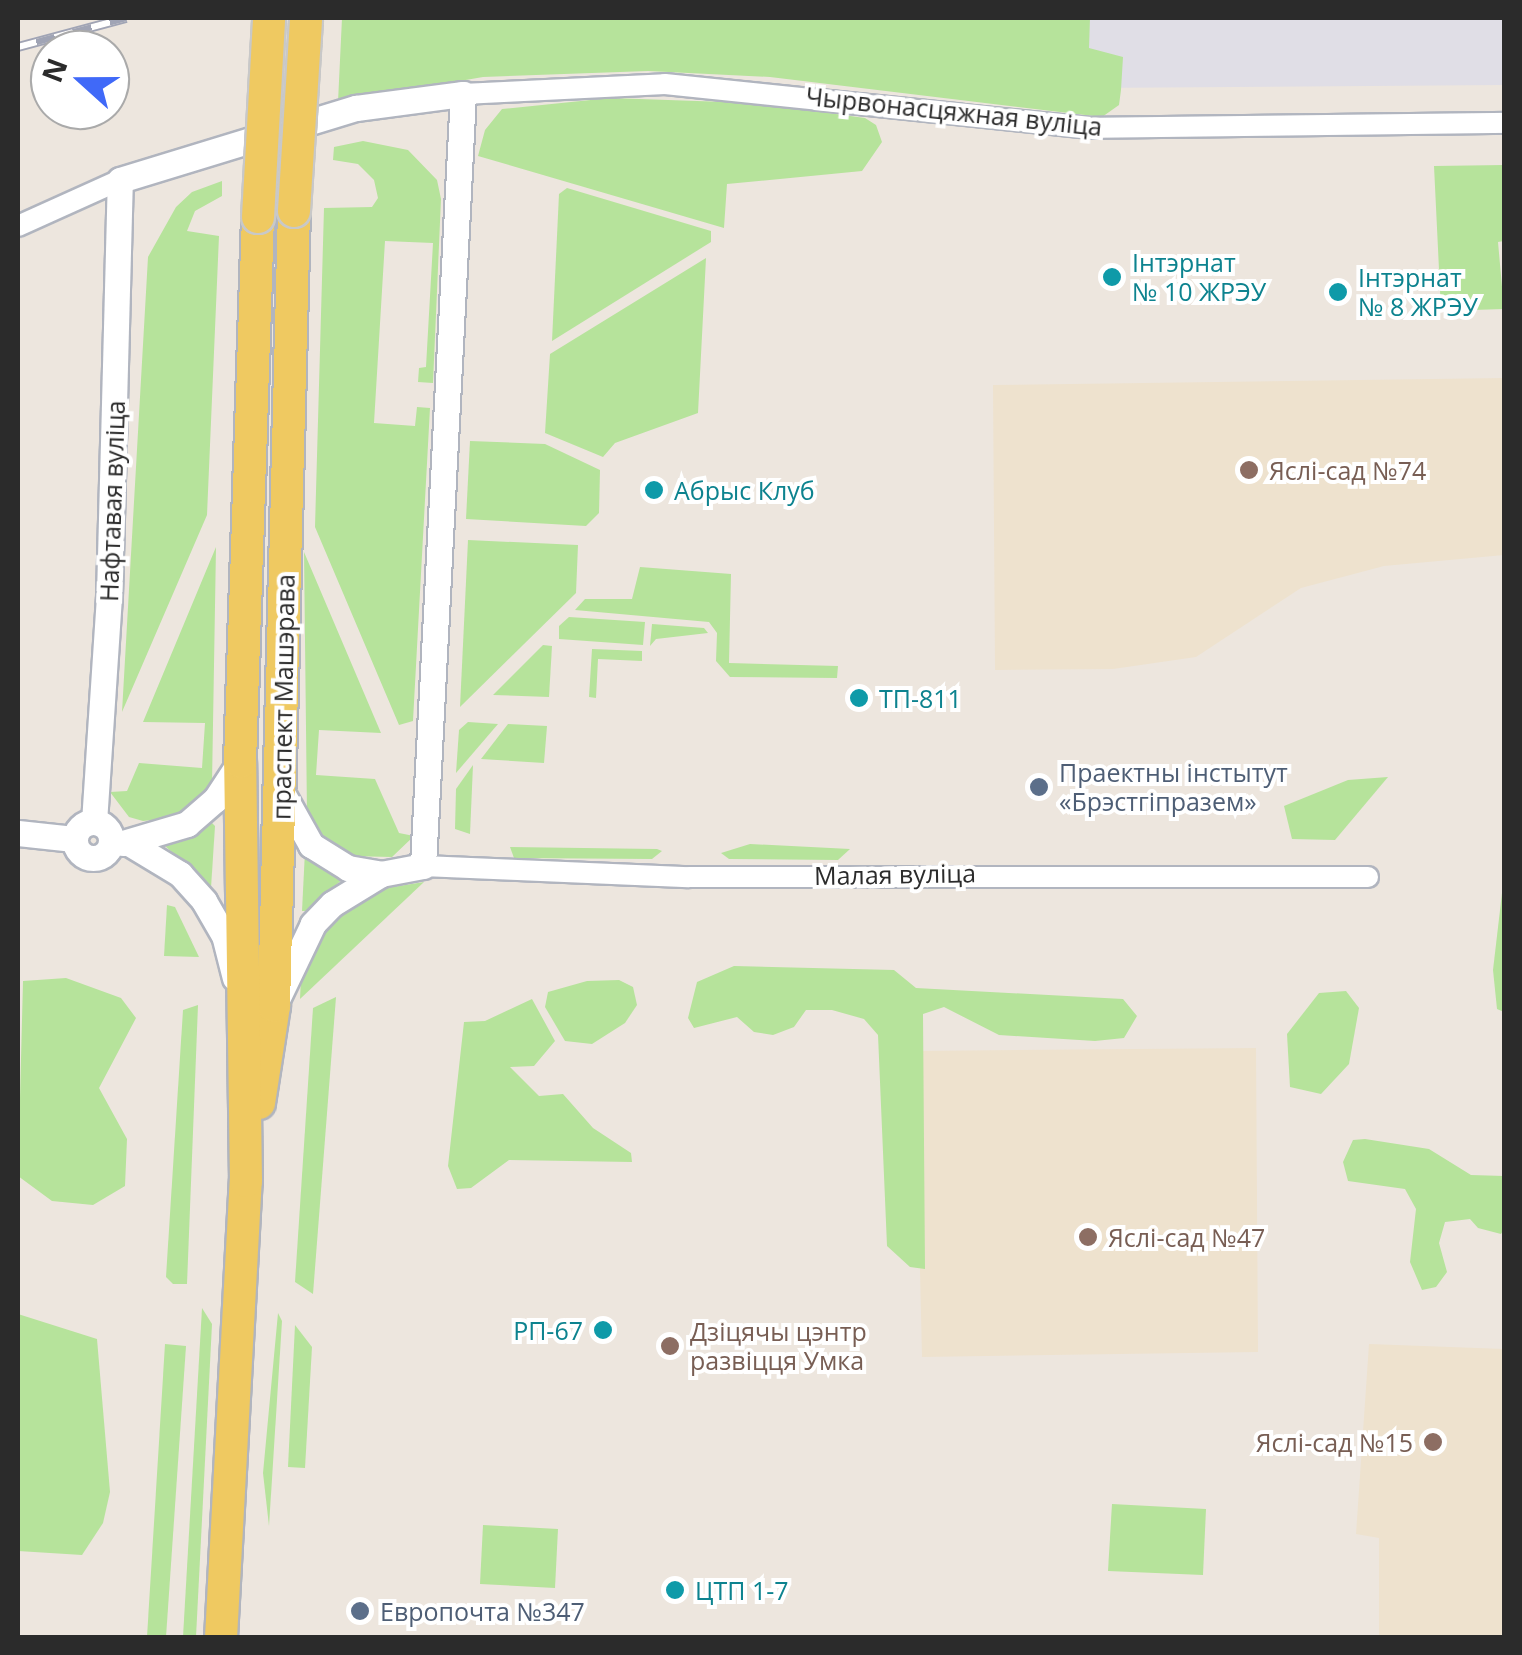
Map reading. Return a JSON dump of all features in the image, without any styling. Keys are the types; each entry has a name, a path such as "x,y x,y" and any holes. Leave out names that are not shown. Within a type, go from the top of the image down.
{"main road":[{"name":"праспект Машэрава","path":"221,1638 246,1181 240,762 258,217 269,18"},
{"name":"праспект Машэрава","path":"246,1181 274,1006 294,211 306,18"}],"street":[{"name":"Чырвонасцяжная вуліца","path":"463,94 666,84 1088,128 1504,122"},
{"path":"18,226 120,180 356,108 463,94 423,866 381,874 348,891 314,924 274,1006"},
{"name":"Нафтавая вуліца","path":"94,822 109,595 120,180"},
{"path":"18,834 74,839 89,858 105,854 120,843 186,824 215,800 240,762"},
{"path":"280,791 311,845 348,868 381,874"},
{"path":"74,839 81,826 94,822 120,843 180,874 204,901 224,936 242,1002"},
{"name":"Малая вуліца","path":"423,866 690,877 1368,876"}],"shaded area":[{"path":"718,18 1504,18 1504,85 1089,88"},
{"name":"Яслі-сад №74","path":"1504,378 1504,555 1384,566 1301,588 1196,657 1113,669 995,670 993,385"},
{"name":"Яслі-сад №47","path":"1256,1048 1258,1352 922,1357 915,1051"},
{"name":"Яслі-сад №15","path":"1369,1344 1504,1349 1504,1637 1379,1637 1379,1538 1356,1534"}],"green space":[{"path":"342,18 1090,18 1089,48 1123,57 1121,90 1119,105 1102,117 770,77 648,71 483,77 338,102"},
{"path":"610,98 755,103 865,118 876,125 882,142 862,171 727,184 724,228 478,156 485,130 502,109"},
{"path":"363,141 408,150 437,180 441,199 433,383 418,382 419,368 426,367 433,243 385,241 374,423 415,426 417,407 430,408 413,721 399,725 315,527 324,208 372,207 378,198 374,180 358,164 333,160 334,147"},
{"path":"1504,165 1504,241 1498,242 1504,309 1441,311 1434,166"},
{"path":"222,181 222,196 195,211 187,231 219,236 207,515 122,712 148,257 176,207 192,192"},
{"path":"567,188 711,231 711,242 552,341 559,194"},
{"path":"706,258 698,413 615,443 603,457 545,433 550,354"},
{"path":"470,441 545,444 600,470 599,513 586,526 466,519"},
{"path":"468,540 578,545 576,593 460,707"},
{"path":"216,547 212,784 177,817 143,821 129,817 110,792 127,791 139,763 202,768 205,723 143,722"},
{"path":"304,552 381,733 319,730 316,775 375,779 399,833 414,836 392,857 347,856 319,838 307,815"},
{"path":"640,567 731,574 729,663 838,666 837,678 730,677 716,661 717,633 709,622 575,610 585,599 632,599"},
{"path":"569,617 645,622 643,645 559,639 559,626"},
{"path":"652,624 704,628 708,633 656,639 650,646"},
{"path":"543,645 552,646 549,697 493,695"},
{"path":"592,649 642,651 642,661 598,659 596,698 589,697"},
{"path":"468,722 498,724 456,773 459,730"},
{"path":"508,724 547,726 544,763 481,759"},
{"path":"473,765 470,834 455,829 456,789"},
{"path":"1388,777 1335,840 1292,839 1284,806 1348,780"},
{"path":"211,822 215,826 211,888 165,846"},
{"path":"750,844 850,849 838,860 729,859 721,853"},
{"path":"510,847 662,851 652,859 514,858"},
{"path":"305,851 345,877 307,911 302,911"},
{"path":"1504,876 1504,1012 1497,1009 1493,970"},
{"path":"424,882 300,999 301,977 328,920 368,891"},
{"path":"167,905 175,907 199,957 164,956"},
{"path":"734,966 894,970 916,988 1123,999 1137,1016 1124,1038 1095,1041 999,1035 944,1007 923,1014 925,1269 910,1267 887,1246 878,1035 864,1019 832,1010 806,1010 794,1027 773,1035 754,1032 737,1017 694,1028 688,1018 697,982"},
{"path":"66,978 121,998 136,1018 99,1088 127,1139 125,1186 93,1205 52,1201 18,1176 23,981"},
{"path":"619,980 633,987 637,1005 625,1023 592,1044 565,1041 545,1007 548,992 587,981"},
{"path":"1346,991 1359,1008 1349,1064 1321,1094 1290,1087 1287,1034 1319,993"},
{"path":"336,997 313,1294 295,1282 313,1008"},
{"path":"532,999 555,1041 534,1066 510,1067 539,1096 563,1094 593,1128 631,1153 632,1162 509,1160 471,1188 457,1189 448,1166 464,1022 485,1021"},
{"path":"198,1005 187,1284 173,1284 166,1277 183,1010"},
{"path":"1353,1140 1429,1149 1471,1175 1504,1176 1501,1234 1478,1228 1470,1219 1445,1222 1439,1243 1447,1272 1436,1287 1422,1290 1410,1262 1416,1209 1405,1189 1348,1181 1343,1162"},
{"path":"202,1308 212,1324 196,1637 183,1637"},
{"path":"278,1313 282,1321 269,1526 263,1473"},
{"path":"18,1314 97,1339 110,1492 103,1523 82,1555 18,1551"},
{"path":"295,1325 312,1347 305,1468 288,1467"},
{"path":"165,1344 186,1346 166,1637 147,1637"},
{"path":"1112,1504 1206,1509 1203,1575 1108,1571"},
{"path":"483,1525 558,1529 555,1588 480,1584"}],"railway":[{"path":"18,47 126,18"}],"place":[{"name":"Інтэрнат № 10 ЖРЭУ","path":"1112,277"},
{"name":"Інтэрнат № 8 ЖРЭУ","path":"1338,292"},
{"name":"Яслі-сад №74","path":"1249,470"},
{"name":"Абрыс Клуб","path":"654,490"},
{"name":"ТП-811","path":"859,698"},
{"name":"Праектны інстытут «Брэстгіпразем»","path":"1039,787"},
{"name":"Яслі-сад №47","path":"1088,1237"},
{"name":"РП-67","path":"603,1330"},
{"name":"Дзіцячы цэнтр развіцця Умка","path":"670,1346"},
{"name":"Яслі-сад №15","path":"1433,1442"},
{"name":"ЦТП 1-7","path":"675,1590"},
{"name":"Европочта №347","path":"360,1611"}]}
